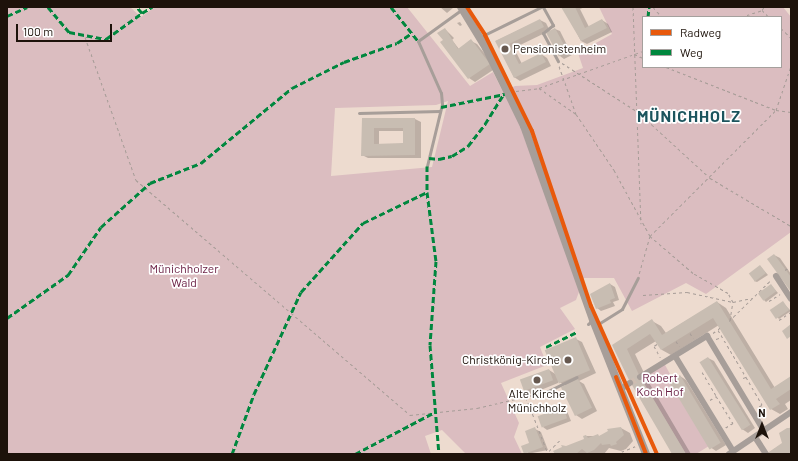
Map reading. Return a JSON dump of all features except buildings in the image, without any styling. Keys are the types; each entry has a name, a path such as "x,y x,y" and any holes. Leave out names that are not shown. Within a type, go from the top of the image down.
{"street":[{"path":"462,8 480,38 508,92 533,150 592,323 621,389 646,454"},
{"path":"776,276 791,299"},
{"path":"640,377 707,336 764,431"},
{"path":"675,356 721,431 731,453 791,412"},
{"path":"621,389 630,383"},
{"path":"755,437 766,454"}],"lane":[{"path":"480,38 542,7 553,25 544,33 558,61"},
{"path":"427,166 440,110 441,93 418,41 462,8"},
{"path":"359,113 440,110"},
{"path":"592,323 622,309 638,278"},
{"path":"546,392 577,377"}],"path":[{"path":"633,7 641,224"},
{"path":"653,7 661,16"},
{"path":"744,16 762,10 764,7"},
{"path":"762,10 768,16"},
{"path":"782,29 791,38"},
{"path":"85,36 136,180 410,415 477,408 546,392"},
{"path":"508,92 539,88 642,51"},
{"path":"634,54 642,58"},
{"path":"558,61 638,112 710,178 791,226"},
{"path":"558,61 576,114 614,170 641,224 650,236 693,273 728,293 733,302 730,320 776,276"},
{"path":"638,278 650,236 710,178 776,110 791,66"},
{"path":"669,68 776,110 791,112"},
{"path":"539,88 576,114"},
{"path":"785,270 791,266"},
{"path":"770,301 785,290"},
{"path":"644,295 687,292 733,302 752,298"},
{"path":"779,320 791,312"},
{"path":"707,336 720,328"},
{"path":"718,330 762,405 752,411"},
{"path":"657,344 654,346 664,363"},
{"path":"702,372 733,423 721,431"},
{"path":"734,382 746,376"},
{"path":"526,396 548,454"},
{"path":"704,403 716,396"},
{"path":"548,452 561,439"},
{"path":"616,454 642,444"}],"green space":[{"name":"Münichholzer Wald","path":"7,7 130,7 141,17 155,7 407,7 470,86 493,72 503,92 515,86 537,85 583,68 578,53 612,34 599,7 783,7 791,17 791,232 706,294 686,283 632,311 614,278 584,278 576,300 560,308 575,329 540,347 547,365 501,383 519,423 514,437 522,454 466,454 442,430 425,436 431,454 7,454","holes":["448,101 432,167 331,176 335,108 436,105"]},
{"name":"Robert Koch Hof","path":"664,363 709,446 696,454 686,454 642,380"}],"tunnel":[{"path":"630,383 640,377"}],"marked path":[{"path":"7,16 27,7"},
{"path":"48,7 69,32 106,39 142,13 137,7"},
{"path":"142,13 152,7"},
{"path":"391,7 418,41"},
{"path":"648,16 649,7"},
{"path":"7,318 68,275 101,227 150,183 201,163 292,88 344,62 397,43 412,33"},
{"path":"441,107 505,94"},
{"path":"429,158 439,159 452,156 468,146 485,124 503,95"},
{"path":"427,166 427,192 436,261 430,345 439,454"},
{"path":"232,454 254,394 301,292 363,223 427,192"},
{"path":"546,347 577,332"},
{"path":"355,454 435,412"}],"cycle path":[{"path":"467,7 485,35 532,131 591,306 657,454"},
{"path":"616,377 646,454"}],"place":[{"name":"Pensionistenheim","path":"505,49"},
{"name":"Christkönig-Kirche","path":"568,360"},
{"name":"Alte Kirche Münichholz","path":"537,380"}],"district":[{"name":"MÜNICHHOLZ","path":"689,116"}]}
